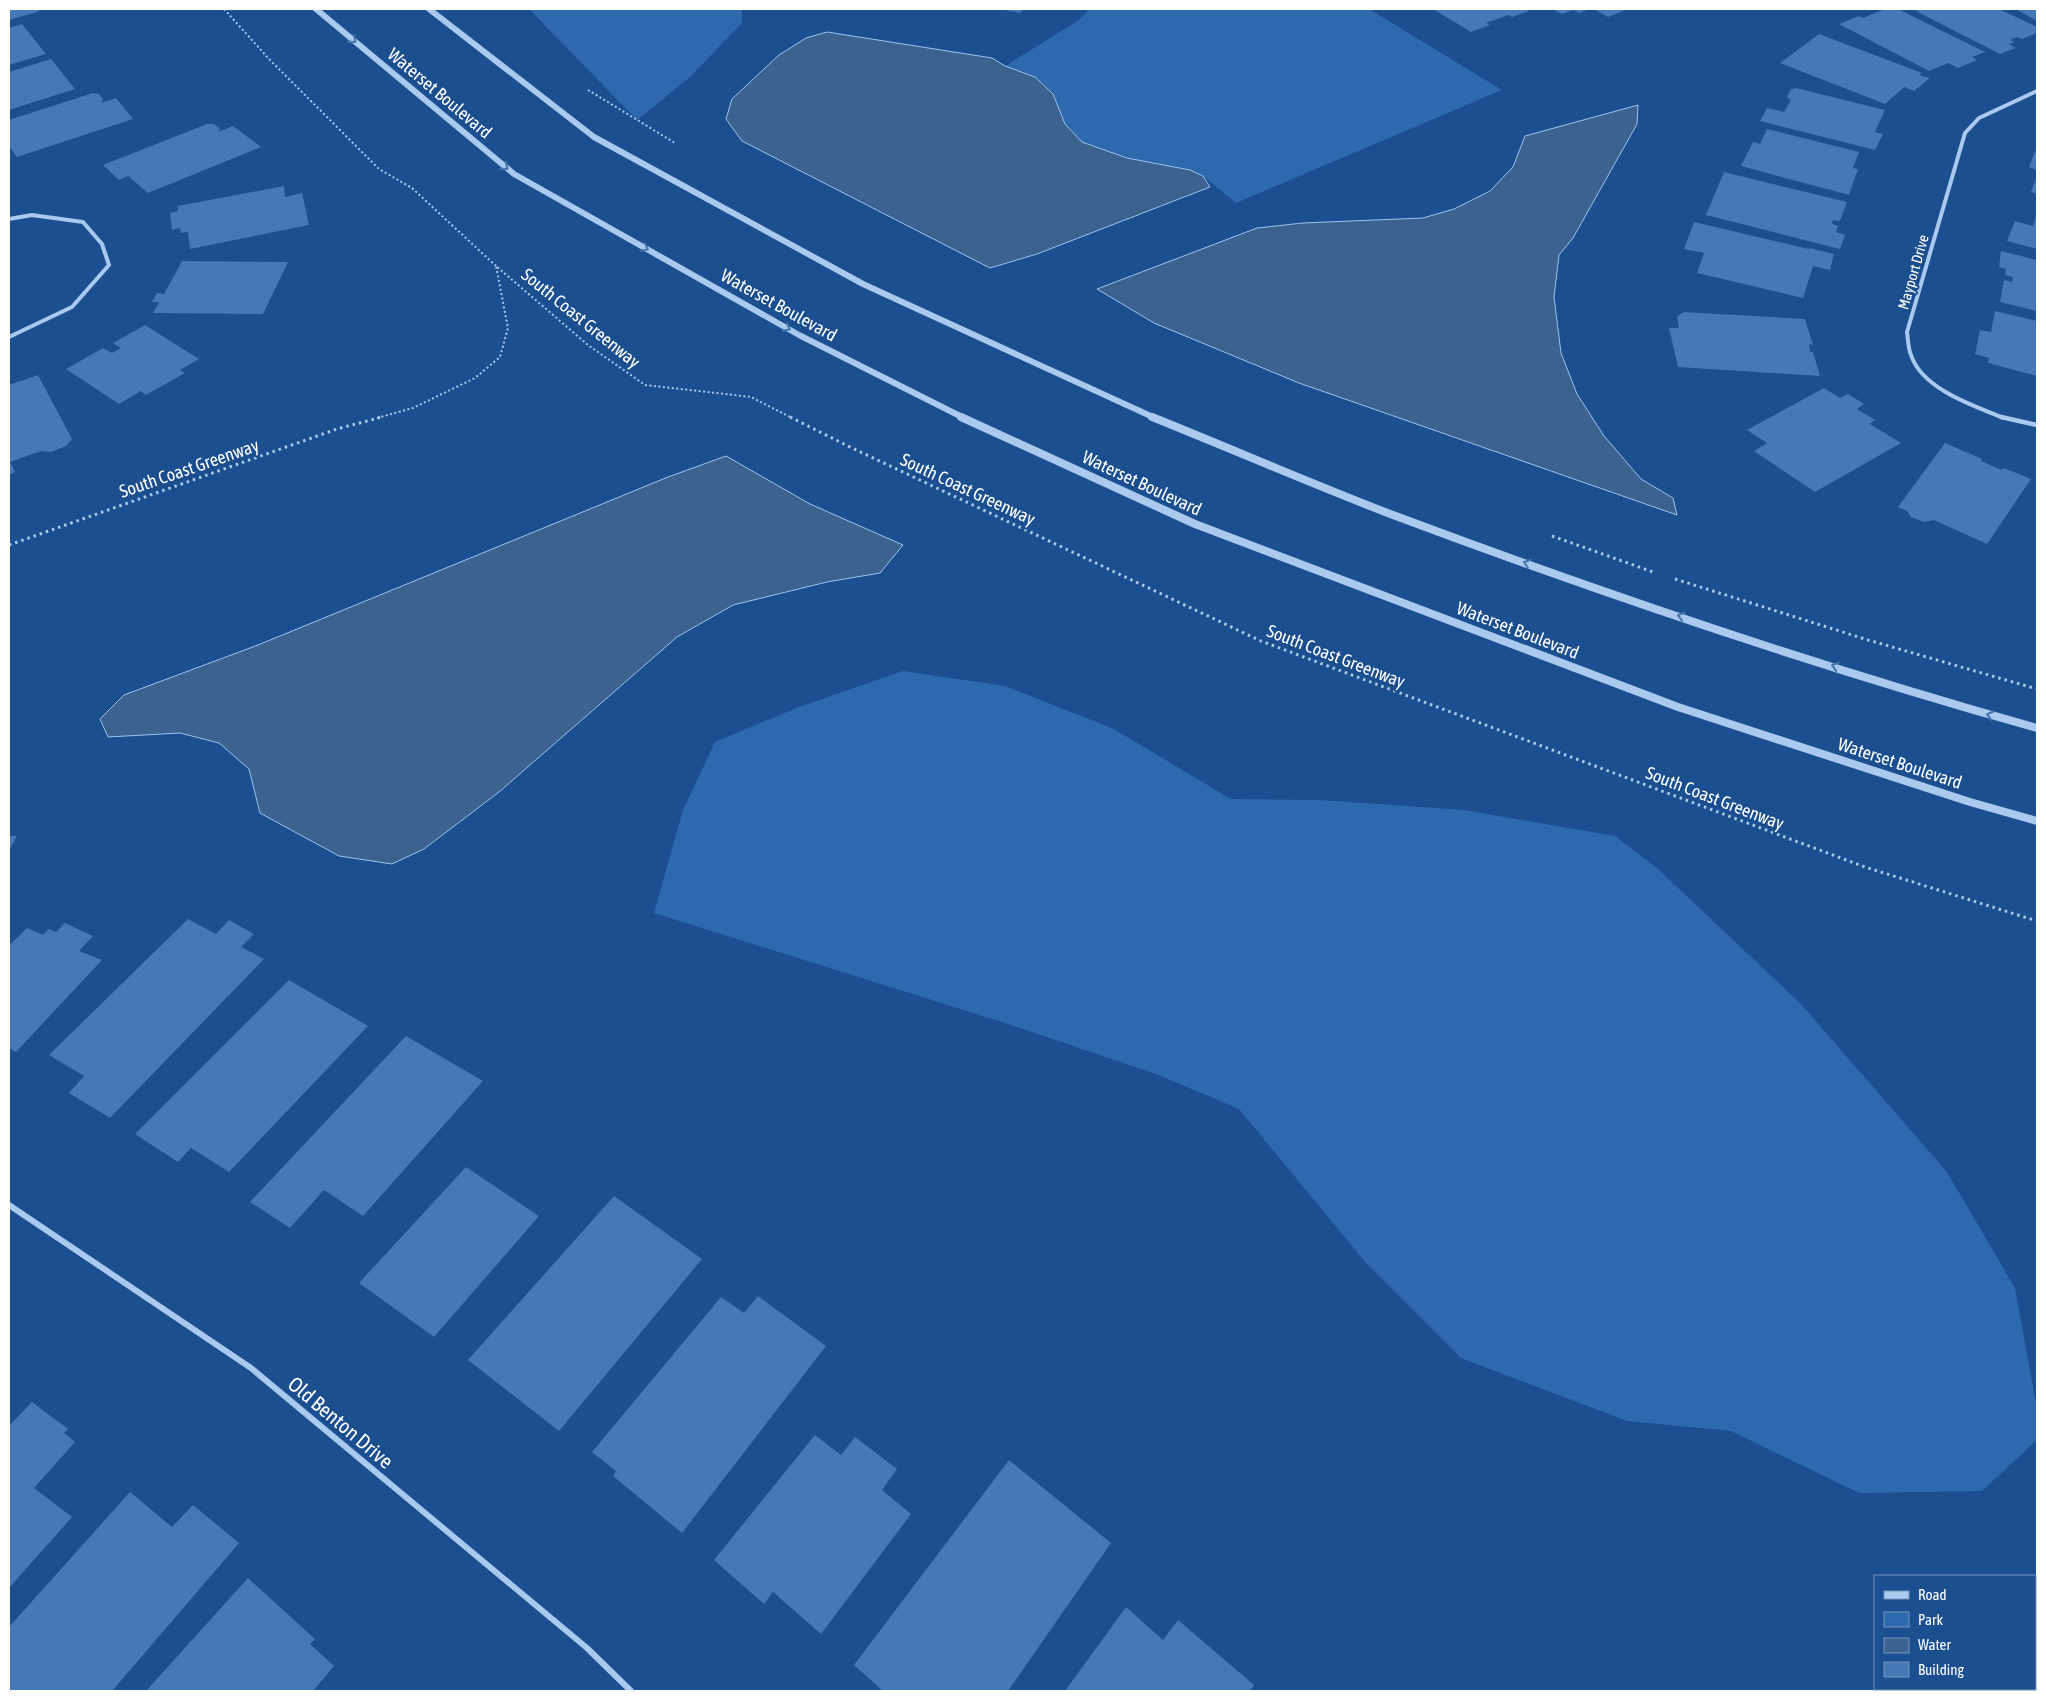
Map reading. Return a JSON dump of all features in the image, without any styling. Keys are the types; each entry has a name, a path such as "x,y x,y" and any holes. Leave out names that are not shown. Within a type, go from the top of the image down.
{"street":[{"name":"Waterset Boulevard","path":"316,9 514,174 799,335 958,415 1195,524 1678,707 1970,802 2037,821"},
{"path":"429,9 594,138 863,284 1146,414 1391,514 1629,600 1934,699 2037,728"},
{"name":"Mayport Drive","path":"2037,91 1979,118 1965,133 1907,332 1911,356 1926,378 1963,402 2010,420 2037,426"},
{"path":"9,219 32,215 83,222 102,244 108,265 72,307 9,337"},
{"name":"Old Benton Drive","path":"9,1205 252,1368 587,1648 631,1691"}],"path":[{"path":"224,9 269,59 379,169 412,188 496,266"},
{"path":"588,90 680,146"},
{"name":"South Coast Greenway","path":"9,545 337,429 413,408 475,378 500,357 508,328 496,266"},
{"name":"South Coast Greenway","path":"496,266 588,345 645,385 751,397 852,448 1262,641 1865,867 2037,921"},
{"path":"1550,536 1659,574"},
{"path":"1668,577 1868,640 2037,688"}],"green space":[{"path":"529,9 742,9 742,23 690,77 637,120"},
{"path":"1089,9 1369,9 1502,90 1236,203 1203,176 1190,170 1127,158 1082,142 1065,124 1053,94 1035,77 1005,66 1079,20"},
{"path":"903,671 1005,686 1114,729 1231,799 1320,800 1464,810 1615,836 1657,868 1801,1004 1947,1172 2015,1288 2037,1409 2037,1440 1982,1491 1859,1493 1731,1431 1627,1421 1461,1358 1366,1263 1239,1109 1156,1074 1005,1023 654,913 683,810 715,742 799,707"}],"water":[{"path":"827,32 992,58 1005,66 1035,77 1053,94 1065,124 1082,142 1127,158 1190,170 1203,176 1210,187 1037,254 990,268 742,141 726,119 732,99 779,55 806,38"},
{"path":"1638,105 1637,124 1573,238 1559,255 1554,297 1561,353 1577,394 1604,436 1641,479 1673,498 1677,515 1299,383 1154,323 1097,289 1257,228 1303,223 1423,218 1454,209 1490,191 1513,167 1525,136"},
{"path":"726,456 810,504 903,545 880,573 827,582 733,605 677,637 499,792 424,849 392,864 339,856 260,813 249,769 219,743 180,733 108,737 100,719 124,695 258,645 668,477"}],"building":[{"path":"9,9 41,9 37,12 9,20"},
{"path":"1000,9 1023,9 1020,13"},
{"path":"1433,9 1526,9 1529,11 1512,17 1508,15 1486,23 1490,25 1471,32"},
{"path":"1552,9 1589,9 1579,13 1574,10 1562,14"},
{"path":"1594,9 1628,9 1608,17"},
{"path":"1885,9 1898,9 1985,52 1972,57 1977,60 1958,68 1948,63 1929,71 1839,24 1859,16 1863,18"},
{"path":"1923,9 1999,9 2037,27 2037,33 2022,39 2017,37 2010,40 2015,42 2009,44 2016,48 2000,54 1916,11"},
{"path":"2016,9 2037,9 2037,21"},
{"path":"22,24 46,54 9,65 9,28"},
{"path":"1819,34 1922,73 1919,75 1930,78 1914,91 1904,87 1885,104 1780,63"},
{"path":"51,59 75,89 9,110 9,72"},
{"path":"1796,88 1885,110 1875,132 1883,134 1875,150 1760,121 1767,108 1784,112 1791,100 1787,97 1791,89"},
{"path":"93,93 99,94 103,99 101,103 116,98 133,119 17,157 9,146 9,120"},
{"path":"207,124 214,124 220,129 218,132 233,126 261,147 148,193 128,176 119,180 103,165"},
{"path":"1767,129 1859,152 1853,168 1858,169 1849,195 1741,166 1753,142 1760,144"},
{"path":"2037,149 2037,170 2029,167"},
{"path":"1724,172 1847,202 1840,221 1833,220 1832,224 1838,226 1836,232 1845,235 1840,249 1706,215"},
{"path":"2037,175 2037,194 2031,192"},
{"path":"284,186 285,197 302,193 309,225 190,249 188,232 181,233 180,228 172,230 170,213 178,211 178,206"},
{"path":"2037,213 2037,249 2007,241 2015,221 2033,226"},
{"path":"1694,222 1834,254 1830,270 1813,266 1803,298 1697,273 1704,253 1684,249"},
{"path":"2001,251 2037,260 2037,311 2000,302 2004,280 2012,282 2013,277 2005,275 2006,269 1999,267"},
{"path":"182,261 288,262 263,314 153,313 159,302 152,302 157,293 164,294"},
{"path":"1995,311 2037,321 2037,376 1988,363 1989,358 1975,354 1980,330 1991,332"},
{"path":"1684,312 1805,319 1813,345 1809,344 1810,352 1813,352 1820,376 1678,367 1669,328 1679,328 1677,316"},
{"path":"145,325 199,359 180,370 185,373 146,395 141,391 119,404 66,369 103,348 112,353 121,348 113,343"},
{"path":"38,375 72,439 66,446 51,452 41,451 10,462 15,472 9,475 9,385"},
{"path":"1824,388 1840,398 1848,394 1864,404 1857,409 1875,420 1870,424 1901,443 1815,492 1754,451 1767,443 1747,430"},
{"path":"1945,443 2002,470 2004,468 2031,479 1987,544 1934,520 1924,522 1911,517 1907,511 1898,507"},
{"path":"9,836 17,836 9,850"},
{"path":"188,919 216,934 229,920 254,934 241,947 264,959 110,1118 69,1093 84,1076 49,1055"},
{"path":"65,923 93,936 79,951 102,960 16,1052 9,1048 9,946 27,928 43,935 49,929 56,932"},
{"path":"289,980 368,1026 229,1172 191,1148 178,1162 135,1134"},
{"path":"406,1036 483,1081 363,1216 324,1190 290,1228 250,1202"},
{"path":"466,1167 539,1216 434,1337 359,1283"},
{"path":"614,1196 702,1259 559,1431 468,1360"},
{"path":"758,1296 826,1346 682,1533 613,1476 616,1471 592,1452 721,1297 744,1313"},
{"path":"32,1402 68,1429 64,1433 75,1442 34,1488 72,1517 9,1588 9,1426"},
{"path":"815,1435 841,1455 855,1437 897,1469 882,1490 911,1514 821,1634 773,1592 764,1604 714,1560"},
{"path":"1009,1460 1111,1543 1008,1691 883,1691 854,1665"},
{"path":"130,1492 172,1527 193,1505 239,1543 112,1691 9,1691 9,1627"},
{"path":"248,1578 315,1639 310,1644 334,1666 313,1691 146,1691"},
{"path":"1126,1607 1163,1640 1178,1620 1254,1685 1250,1691 1065,1691"}]}
